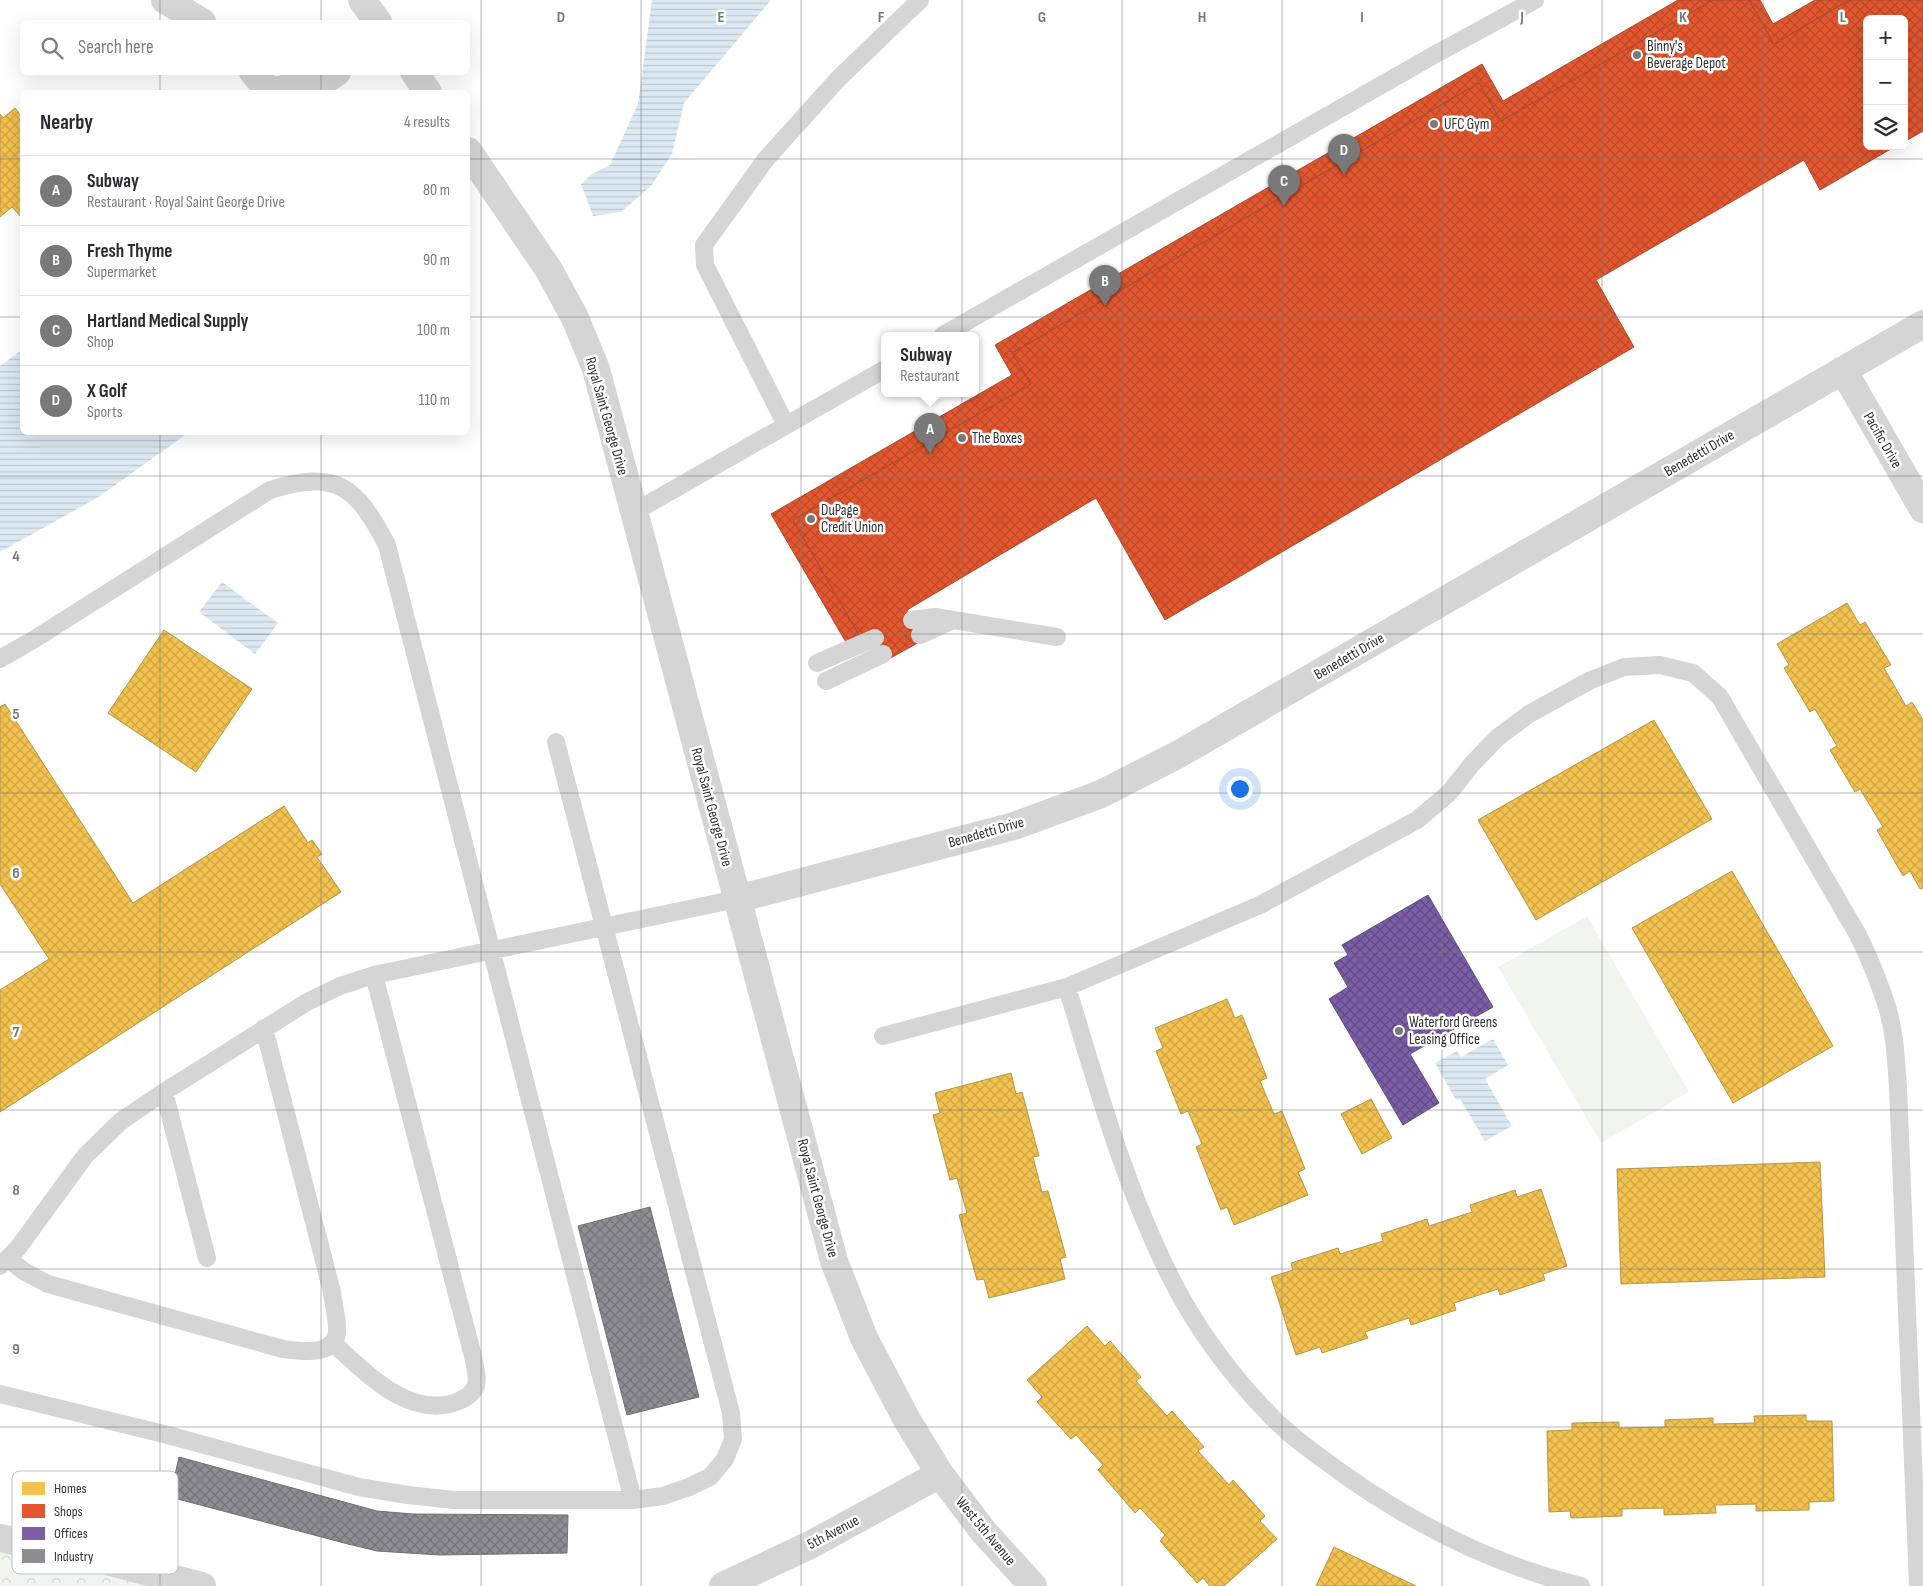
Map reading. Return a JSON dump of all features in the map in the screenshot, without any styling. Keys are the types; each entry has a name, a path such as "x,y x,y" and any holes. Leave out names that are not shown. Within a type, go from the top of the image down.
{"street":[{"path":"165,0 199,20"},
{"path":"362,0 377,20"},
{"path":"256,75 269,90"},
{"path":"278,90 332,75"},
{"name":"Royal Saint George Drive","path":"470,154 549,270 575,318 596,369 834,1261 864,1338 907,1420 940,1474"},
{"name":"Benedetti Drive","path":"737,899 1014,826 1101,794 1188,749 1923,324"},
{"name":"Pacific Drive","path":"1843,370 1923,509"},
{"name":"5th Avenue","path":"723,1586 812,1544 940,1474"},
{"name":"West 5th Avenue","path":"940,1474 983,1531 1033,1586"},
{"path":"156,1574 202,1586"}],"lane":[{"path":"786,426 704,265 704,245 766,159 838,79 920,0"},
{"path":"948,332 1434,55 1535,0"},
{"path":"634,512 881,370"},
{"path":"0,659 270,490 294,483 319,481 342,487 360,500 375,522 387,545 633,1500"},
{"path":"916,627 953,620 1057,637"},
{"path":"818,663 875,638"},
{"path":"826,681 884,654"},
{"path":"884,1036 1067,987 1260,905 1418,820 1449,793 1472,764 1497,738 1530,714 1591,680 1624,667 1660,664 1693,673 1720,697 1854,926 1876,974 1888,1012 1895,1049 1898,1087 1918,1586"},
{"path":"0,1394 164,1434 359,1487 408,1495 454,1500 633,1500 663,1496 710,1477 725,1459 733,1439 731,1413 556,742"},
{"path":"264,1028 332,1292 337,1333 333,1342 324,1349 310,1351 283,1349 48,1284 4,1263 85,1156 121,1122 164,1092 264,1028 307,1002 340,986 374,975 737,899"},
{"path":"333,1342 383,1387 416,1402 436,1405 454,1403 470,1396 475,1388 477,1377 473,1356 374,975"},
{"path":"1067,987 1136,1200 1172,1281 1211,1346 1271,1416 1308,1449 1398,1511 1435,1531 1497,1560 1555,1580 1581,1586"},
{"path":"164,1092 207,1258"}],"green space":[{"path":"1587,916 1689,1092 1601,1143 1498,967"},
{"path":"0,1539 12,1542 12,1574 150,1574 201,1586 0,1586"}],"shaded area":[{"path":"652,0 771,0 684,103 672,154 651,186 621,212 593,216 581,184 592,174 610,165 638,104"},
{"path":"20,351 20,435 185,435 97,498 0,552 0,366"},
{"path":"222,582 278,623 255,654 199,612"},
{"path":"1493,1039 1508,1065 1485,1079 1512,1126 1485,1141 1460,1099 1456,1100 1435,1063 1457,1051 1461,1057"}],"building: Homes":[{"path":"15,108 20,114 20,216 12,207 0,217 0,114 3,118"},
{"path":"1847,603 1860,625 1865,622 1891,665 1884,668 1906,706 1912,702 1923,720 1923,888 1920,889 1910,871 1903,876 1877,830 1883,827 1860,789 1855,792 1830,750 1837,746 1815,709 1810,712 1784,668 1789,665 1777,644"},
{"path":"164,630 252,689 196,772 108,713"},
{"path":"5,704 133,903 284,806 308,843 312,840 322,854 317,857 341,892 0,1112 0,990 49,959 0,884 0,707"},
{"path":"1654,720 1712,819 1536,920 1478,820"},
{"path":"1732,871 1833,1046 1733,1103 1632,928"},
{"path":"1227,999 1235,1018 1242,1015 1267,1078 1260,1081 1274,1114 1282,1111 1305,1169 1298,1172 1308,1195 1234,1225 1227,1207 1221,1210 1196,1147 1202,1144 1188,1111 1181,1114 1156,1051 1163,1048 1155,1028"},
{"path":"1011,1073 1016,1094 1022,1092 1039,1156 1033,1157 1042,1192 1048,1191 1066,1257 1060,1259 1065,1279 989,1298 984,1279 977,1280 959,1215 967,1213 957,1178 950,1180 933,1115 940,1113 935,1093"},
{"path":"1371,1099 1392,1138 1362,1154 1341,1114"},
{"path":"1820,1162 1825,1277 1621,1284 1617,1169"},
{"path":"1541,1189 1567,1266 1543,1274 1545,1280 1500,1295 1498,1289 1454,1303 1456,1310 1411,1325 1409,1318 1365,1332 1368,1338 1322,1353 1320,1347 1296,1355 1271,1277 1293,1270 1291,1263 1338,1248 1340,1254 1383,1241 1381,1234 1427,1219 1429,1226 1472,1212 1470,1205 1515,1190 1517,1197"},
{"path":"1087,1326 1105,1346 1110,1341 1141,1377 1136,1381 1167,1416 1172,1411 1204,1447 1198,1451 1229,1485 1233,1480 1265,1516 1260,1521 1277,1539 1224,1586 1210,1586 1203,1578 1197,1583 1160,1541 1165,1535 1140,1508 1135,1513 1098,1470 1103,1465 1076,1435 1071,1439 1037,1402 1042,1397 1027,1380"},
{"path":"1806,1415 1806,1421 1832,1421 1834,1501 1809,1502 1809,1510 1756,1511 1756,1504 1715,1505 1716,1513 1664,1515 1664,1508 1622,1509 1622,1516 1571,1518 1570,1511 1549,1512 1547,1431 1572,1430 1572,1423 1619,1422 1619,1428 1665,1427 1665,1420 1713,1418 1713,1424 1755,1423 1754,1416"},
{"path":"1334,1547 1416,1586 1316,1586"}],"building: Shops":[{"path":"1678,0 1713,0 1501,121 1479,83 1012,353 1031,384 793,520 860,637 847,644 771,514 974,397 979,397 979,394 1012,375 995,345 1482,64 1503,101"},
{"path":"1713,0 1749,0 1774,44 1849,0 1923,0 1923,131 1908,140 1908,15 1863,15 1863,150 1889,150 1820,190 1804,160 1596,280 1634,347 1165,620 1096,498 907,610 923,640 887,660 871,632 860,637 793,520 1031,384 1012,353 1479,83 1501,121"},
{"path":"1749,0 1760,0 1773,24 1815,0 1849,0 1774,44"}],"building: Offices":[{"name":"Waterford Greens Leasing Office","path":"1428,895 1493,1007 1410,1054 1439,1103 1403,1125 1329,999 1348,987 1334,963 1348,955 1342,945"}],"building: Industry":[{"path":"650,1207 699,1397 627,1415 578,1226"},
{"path":"179,1457 377,1511 413,1514 568,1515 567,1553 439,1555 377,1551 178,1499 178,1471 176,1471"}],"place":[{"name":"Binny's Beverage Depot","path":"1637,55"},
{"name":"UFC Gym","path":"1434,124"},
{"name":"X Golf","path":"1344,175"},
{"name":"Hartland Medical Supply","path":"1284,206"},
{"name":"Fresh Thyme","path":"1105,306"},
{"name":"The Boxes","path":"962,438"},
{"name":"Subway","path":"930,454"},
{"name":"DuPage Credit Union","path":"811,519"},
{"name":"Waterford Greens Leasing Office","path":"1399,1031"}]}
